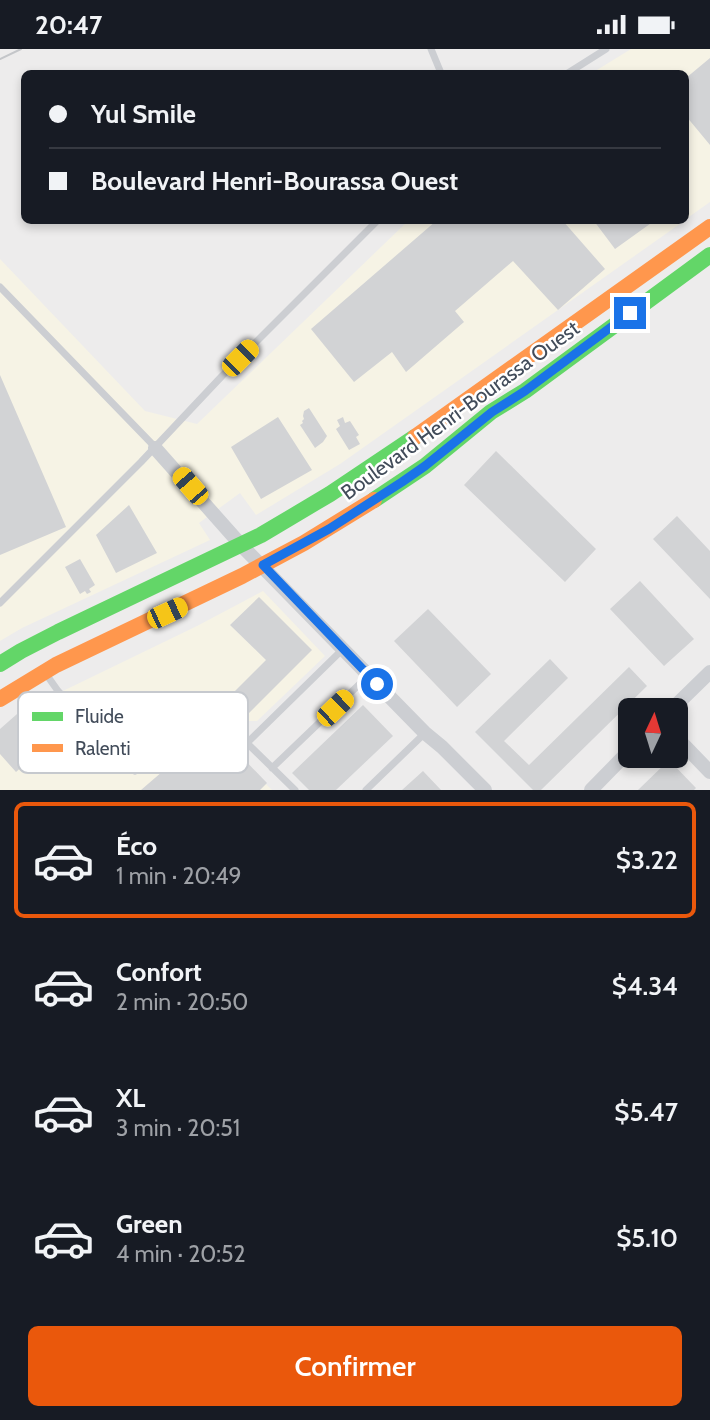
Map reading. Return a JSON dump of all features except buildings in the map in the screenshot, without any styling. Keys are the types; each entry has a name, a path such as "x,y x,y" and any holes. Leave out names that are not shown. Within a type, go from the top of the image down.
{"main road":[{"name":"Boulevard Henri-Bourassa Ouest","path":"0,664 47,638 261,535 330,494 418,436 710,227"},
{"name":"Boulevard Henri-Bourassa Ouest","path":"0,699 46,671 263,565 329,529 414,474 492,412 525,391 710,255"}],"street":[{"path":"155,448 241,545 425,733 485,790"},
{"path":"683,698 710,672"},
{"path":"688,749 710,772"},
{"path":"591,790 618,762"}],"lane":[{"path":"431,49 440,70"},
{"path":"573,70 606,49"},
{"path":"0,603 374,224"},
{"path":"0,287 155,448"},
{"path":"248,742 343,648"},
{"path":"46,671 59,692"},
{"path":"272,768 369,675"},
{"path":"366,790 425,733"},
{"path":"248,744 295,790"}],"shaded area":[{"path":"631,49 710,49 710,202 689,217 689,70 597,70"},
{"path":"405,224 680,224 340,464 256,515 240,493 199,523 210,540 22,628 0,641 0,259 145,411 197,424"},
{"path":"263,591 325,656 257,721 248,721 248,692 61,692"},
{"path":"18,717 18,773 248,773 248,767 272,790 0,790 0,730"}],"tram line":[{"path":"0,59 21,49"}],"traffic: fast":[{"path":"374,500 425,466 491,412 525,391 710,255"},
{"path":"0,664 58,632 261,535 330,494 415,437"}],"traffic: slow":[{"path":"415,437 710,227"},
{"path":"0,699 56,665 242,576 304,543 374,500"}],"route":[{"path":"377,684 263,565 329,529 402,482 492,412 525,391 630,313"}]}
